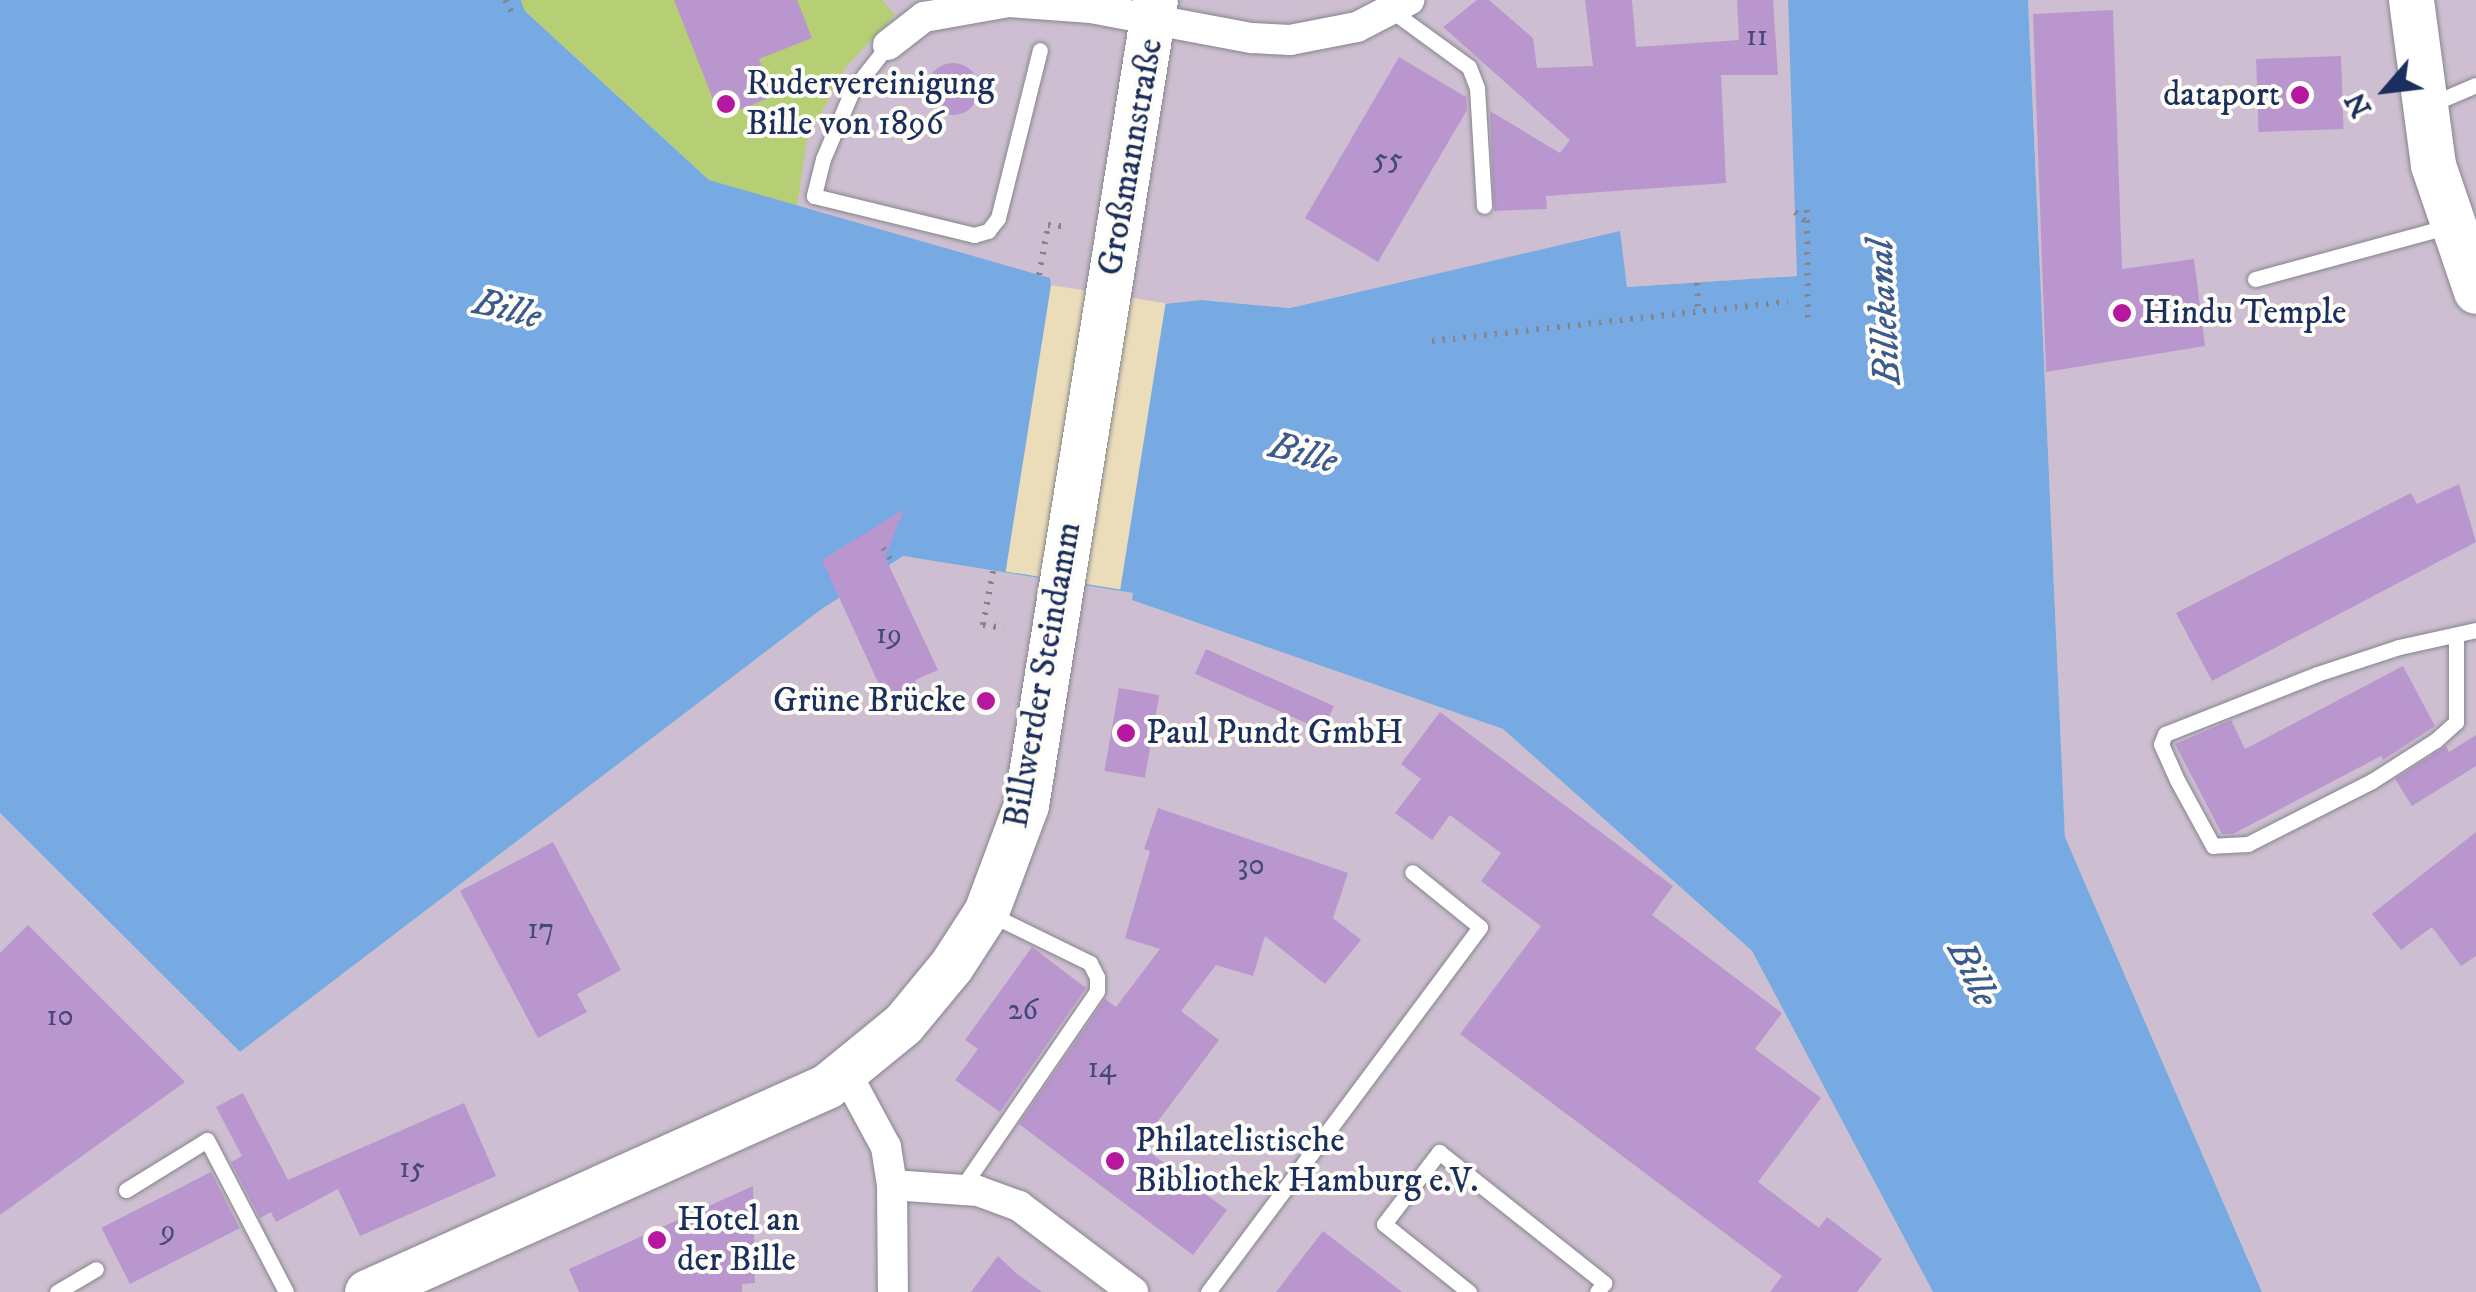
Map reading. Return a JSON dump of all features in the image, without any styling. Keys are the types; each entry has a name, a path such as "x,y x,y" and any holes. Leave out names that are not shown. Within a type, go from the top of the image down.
{"main road":[{"path":"2411,0 2433,166 2474,279"},
{"name":"Großmannstraße","path":"1108,294 1157,7"},
{"name":"Billwerder Steindamm","path":"367,1292 764,1118 846,1073 903,1024 951,966 986,912 1026,805 1108,294"}],"street":[{"path":"888,44 916,8 1038,2 1157,7 1252,38 1290,40 1343,31 1401,5"},
{"path":"846,1073 886,1147 892,1185 892,1292"},
{"path":"892,1185 962,1189 1019,1206 1133,1292"}],"lane":[{"path":"1401,5 1469,67 1477,88 1484,206"},
{"path":"888,44 852,90 823,159 814,196 974,235 988,231 998,218 1040,50"},
{"path":"2426,106 2476,84"},
{"path":"2254,279 2454,225"},
{"path":"2456,635 2456,722 2436,740 2372,782 2248,844 2213,846 2176,780 2161,744 2164,734 2398,647 2476,630"},
{"path":"1208,1292 1480,927 1412,872"},
{"path":"962,1189 1097,991 1098,978 1090,963 986,912"},
{"path":"126,1190 207,1140 286,1292"},
{"path":"1469,1292 1384,1224 1439,1152 1604,1284 1597,1292"},
{"path":"57,1292 96,1269"}],"path":[{"path":"506,0 513,15"},
{"path":"1807,210 1808,325"},
{"path":"1795,212 1807,223"},
{"path":"1040,275 1048,225 1069,228"},
{"path":"1697,283 1698,312"},
{"path":"1432,341 1788,302"},
{"path":"883,548 890,560"},
{"path":"994,571 983,624 1004,628"}],"shaded area":[{"path":"521,0 1788,0 1798,276 1627,287 1619,232 1290,308 1201,300 1165,304 1051,285 1049,278 709,180"},
{"path":"2028,0 2476,0 2476,1292 2262,1292 2065,837"},
{"path":"903,556 1134,593 1133,600 1503,729 1752,951 1933,1292 0,1292 0,813 240,1052 819,611"}],"green space":[{"name":"Rudervereinigung Bille von 1896","path":"521,0 882,0 895,15 845,68 807,140 797,206 709,180 525,11"}],"water":[{"path":"0,0 521,0 525,11 709,180 1050,278 1051,285 1164,304 1201,300 1290,308 1620,231 1627,287 1797,276 1788,0 2028,0 2065,837 2262,1292 1933,1292 1752,951 1503,729 1132,600 1133,593 903,556 819,611 240,1052 0,813"}],"pier":[{"path":"1051,285 1166,303 1120,590 1006,571"}],"building":[{"path":"674,0 797,0 812,38 759,59 774,96 720,117"},
{"path":"1477,0 1489,0 1533,38 1537,68 1593,66 1585,0 1632,0 1636,47 1739,40 1737,0 1773,0 1778,75 1721,75 1726,183 1546,196 1547,209 1494,211 1490,111 1560,153 1570,140 1443,27"},
{"path":"2113,10 2122,269 2194,259 2205,346 2046,372 2033,14"},
{"name":"dataport","path":"2341,56 2344,129 2259,132 2256,59"},
{"path":"1399,57 1466,97 1467,110 1378,262 1305,218"},
{"path":"953,63 972,70 979,89 972,108 953,115 934,108 927,89 934,70"},
{"path":"2459,484 2476,542 2212,681 2176,613 2411,493 2417,504"},
{"path":"904,509 885,557 938,670 915,680 923,698 892,713 822,560"},
{"path":"1206,649 1334,706 1323,731 1195,674"},
{"path":"2403,666 2435,726 2383,760 2381,756 2233,834 2222,834 2175,744 2231,720 2245,749"},
{"path":"1119,688 1159,695 1145,778 1104,771"},
{"path":"1440,712 1673,886 1652,915 1782,1013 1755,1049 1821,1098 1758,1182 1819,1228 1827,1217 1882,1259 1857,1292 1770,1292 1782,1276 1460,1034 1541,926 1481,881 1501,853 1450,815 1432,840 1395,813 1421,779 1401,764"},
{"path":"2476,735 2476,766 2412,806 2395,779 2446,746 2449,752"},
{"path":"1158,808 1348,873 1333,918 1361,940 1325,984 1265,936 1253,976 1216,965 1181,1011 1219,1040 1140,1145 1227,1210 1193,1255 1019,1124 1105,999 1116,1007 1160,949 1125,938 1150,851 1144,849"},
{"path":"2476,832 2476,956 2461,966 2432,927 2401,950 2372,914"},
{"path":"553,842 621,970 577,994 587,1012 538,1038 460,891"},
{"path":"28,925 185,1082 0,1215 0,953"},
{"path":"1032,947 1086,988 1000,1112 955,1080 978,1049 965,1040"},
{"path":"243,1093 288,1180 464,1103 496,1176 360,1236 338,1189 276,1222 271,1212 260,1218 231,1162 242,1156 216,1107"},
{"path":"211,1172 240,1228 130,1284 101,1228"},
{"path":"753,1186 755,1283 742,1284 742,1292 579,1292 569,1269"},
{"path":"1323,1231 1402,1292 1276,1292"},
{"path":"998,1256 1016,1273 1042,1292 971,1292"}],"place":[{"name":"dataport","path":"2300,95"},
{"name":"Rudervereinigung Bille von 1896","path":"726,104"},
{"name":"Hindu Temple","path":"2122,313"},
{"name":"Grüne Brücke","path":"986,701"},
{"name":"Paul Pundt GmbH","path":"1126,733"},
{"name":"Philatelistische Bibliothek Hamburg e.V.","path":"1115,1161"},
{"name":"Hotel an der Bille","path":"657,1240"}],"water label":[{"name":"Bille","path":"507,310"},
{"name":"Billekanal","path":"1885,312"},
{"name":"Bille","path":"1303,454"},
{"name":"Bille","path":"1972,974"}]}
